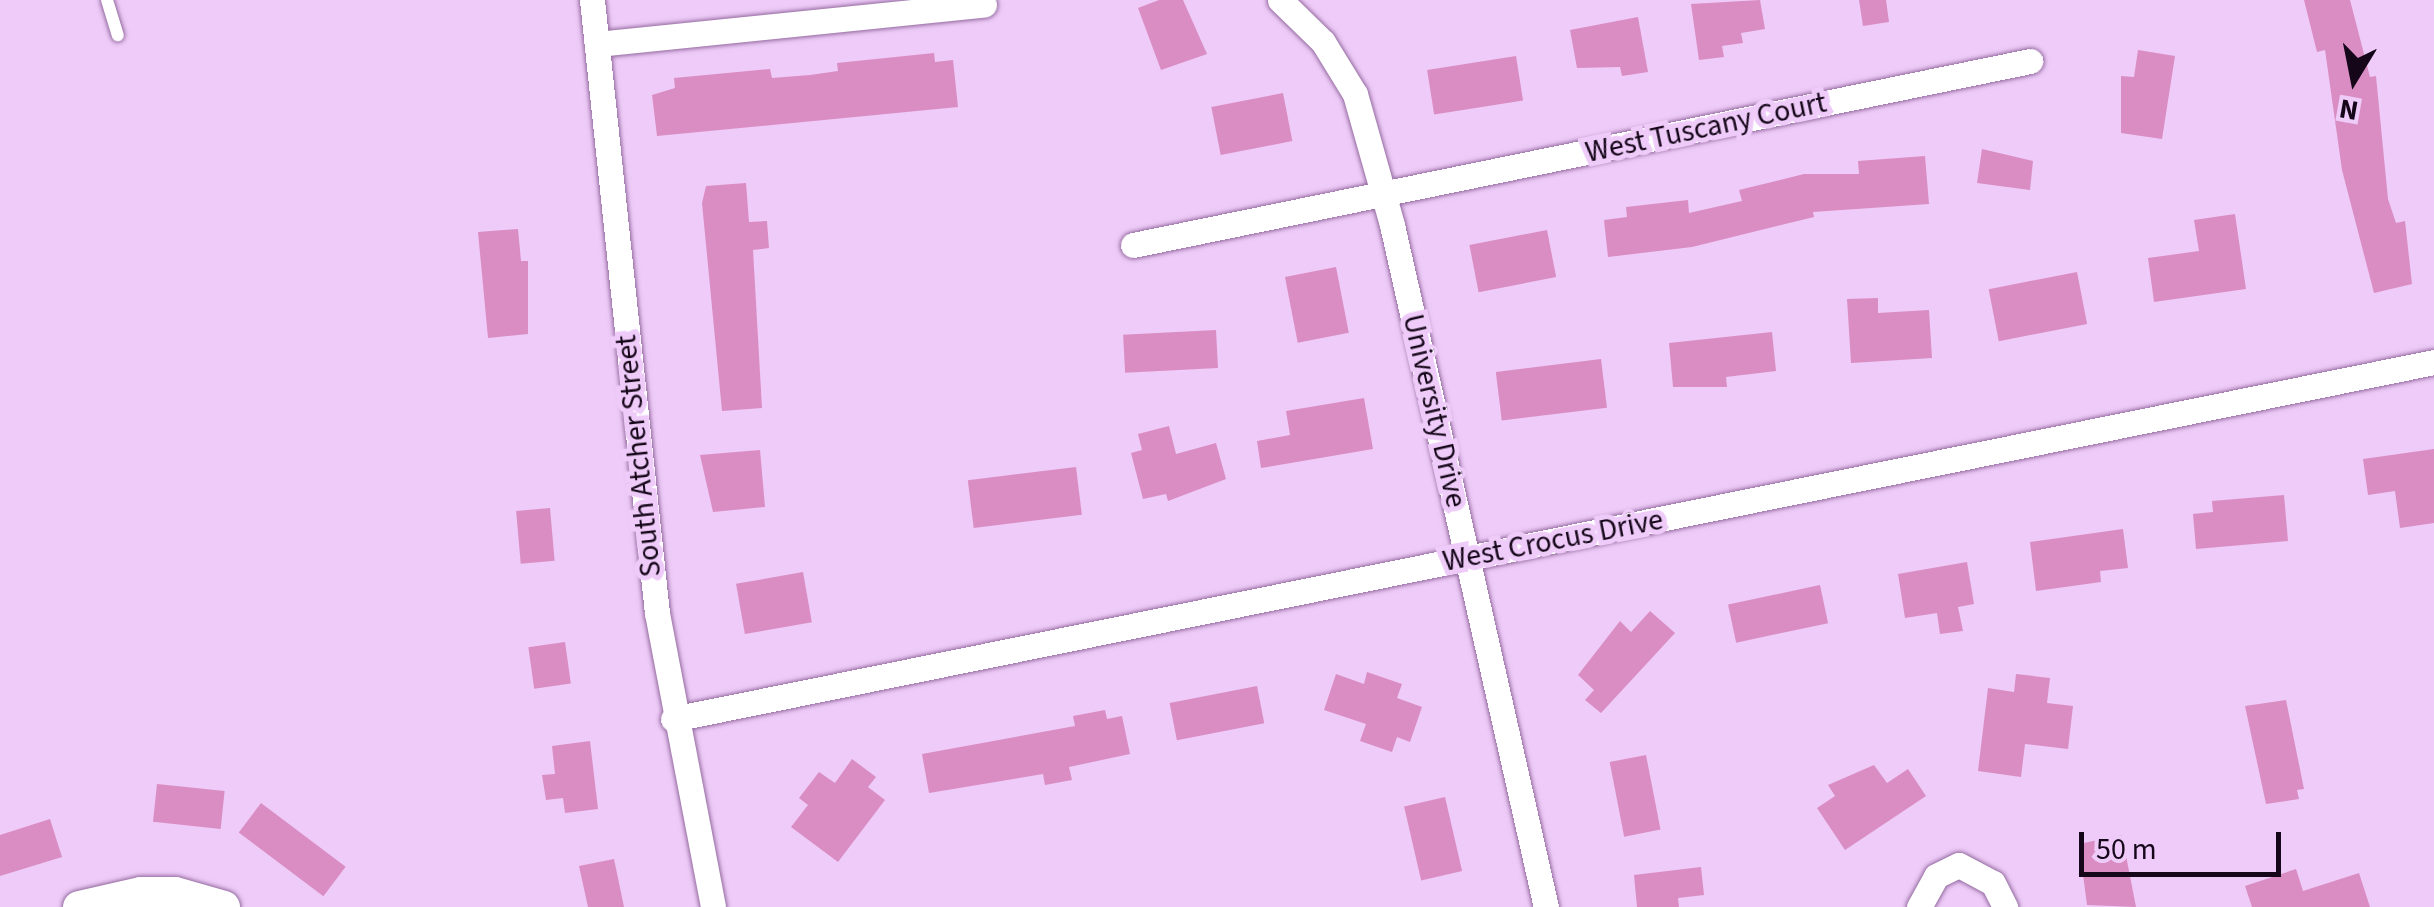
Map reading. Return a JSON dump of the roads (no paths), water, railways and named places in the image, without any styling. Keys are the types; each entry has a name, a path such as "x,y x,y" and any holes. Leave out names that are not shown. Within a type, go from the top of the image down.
{"street":[{"name":"South Atcher Street","path":"592,0 632,410 673,719 713,907"},
{"name":"University Drive","path":"1280,0 1323,42 1355,94 1468,558 1546,907"},
{"path":"596,44 984,5"},
{"name":"West Tuscany Court","path":"1133,245 2030,62"},
{"name":"West Crocus Drive","path":"673,719 2434,362"},
{"path":"1919,907 1936,876 1959,865 1993,883 2005,907"},
{"path":"79,907 141,893 174,894 224,907"}],"lane":[{"path":"107,0 118,34"}]}
